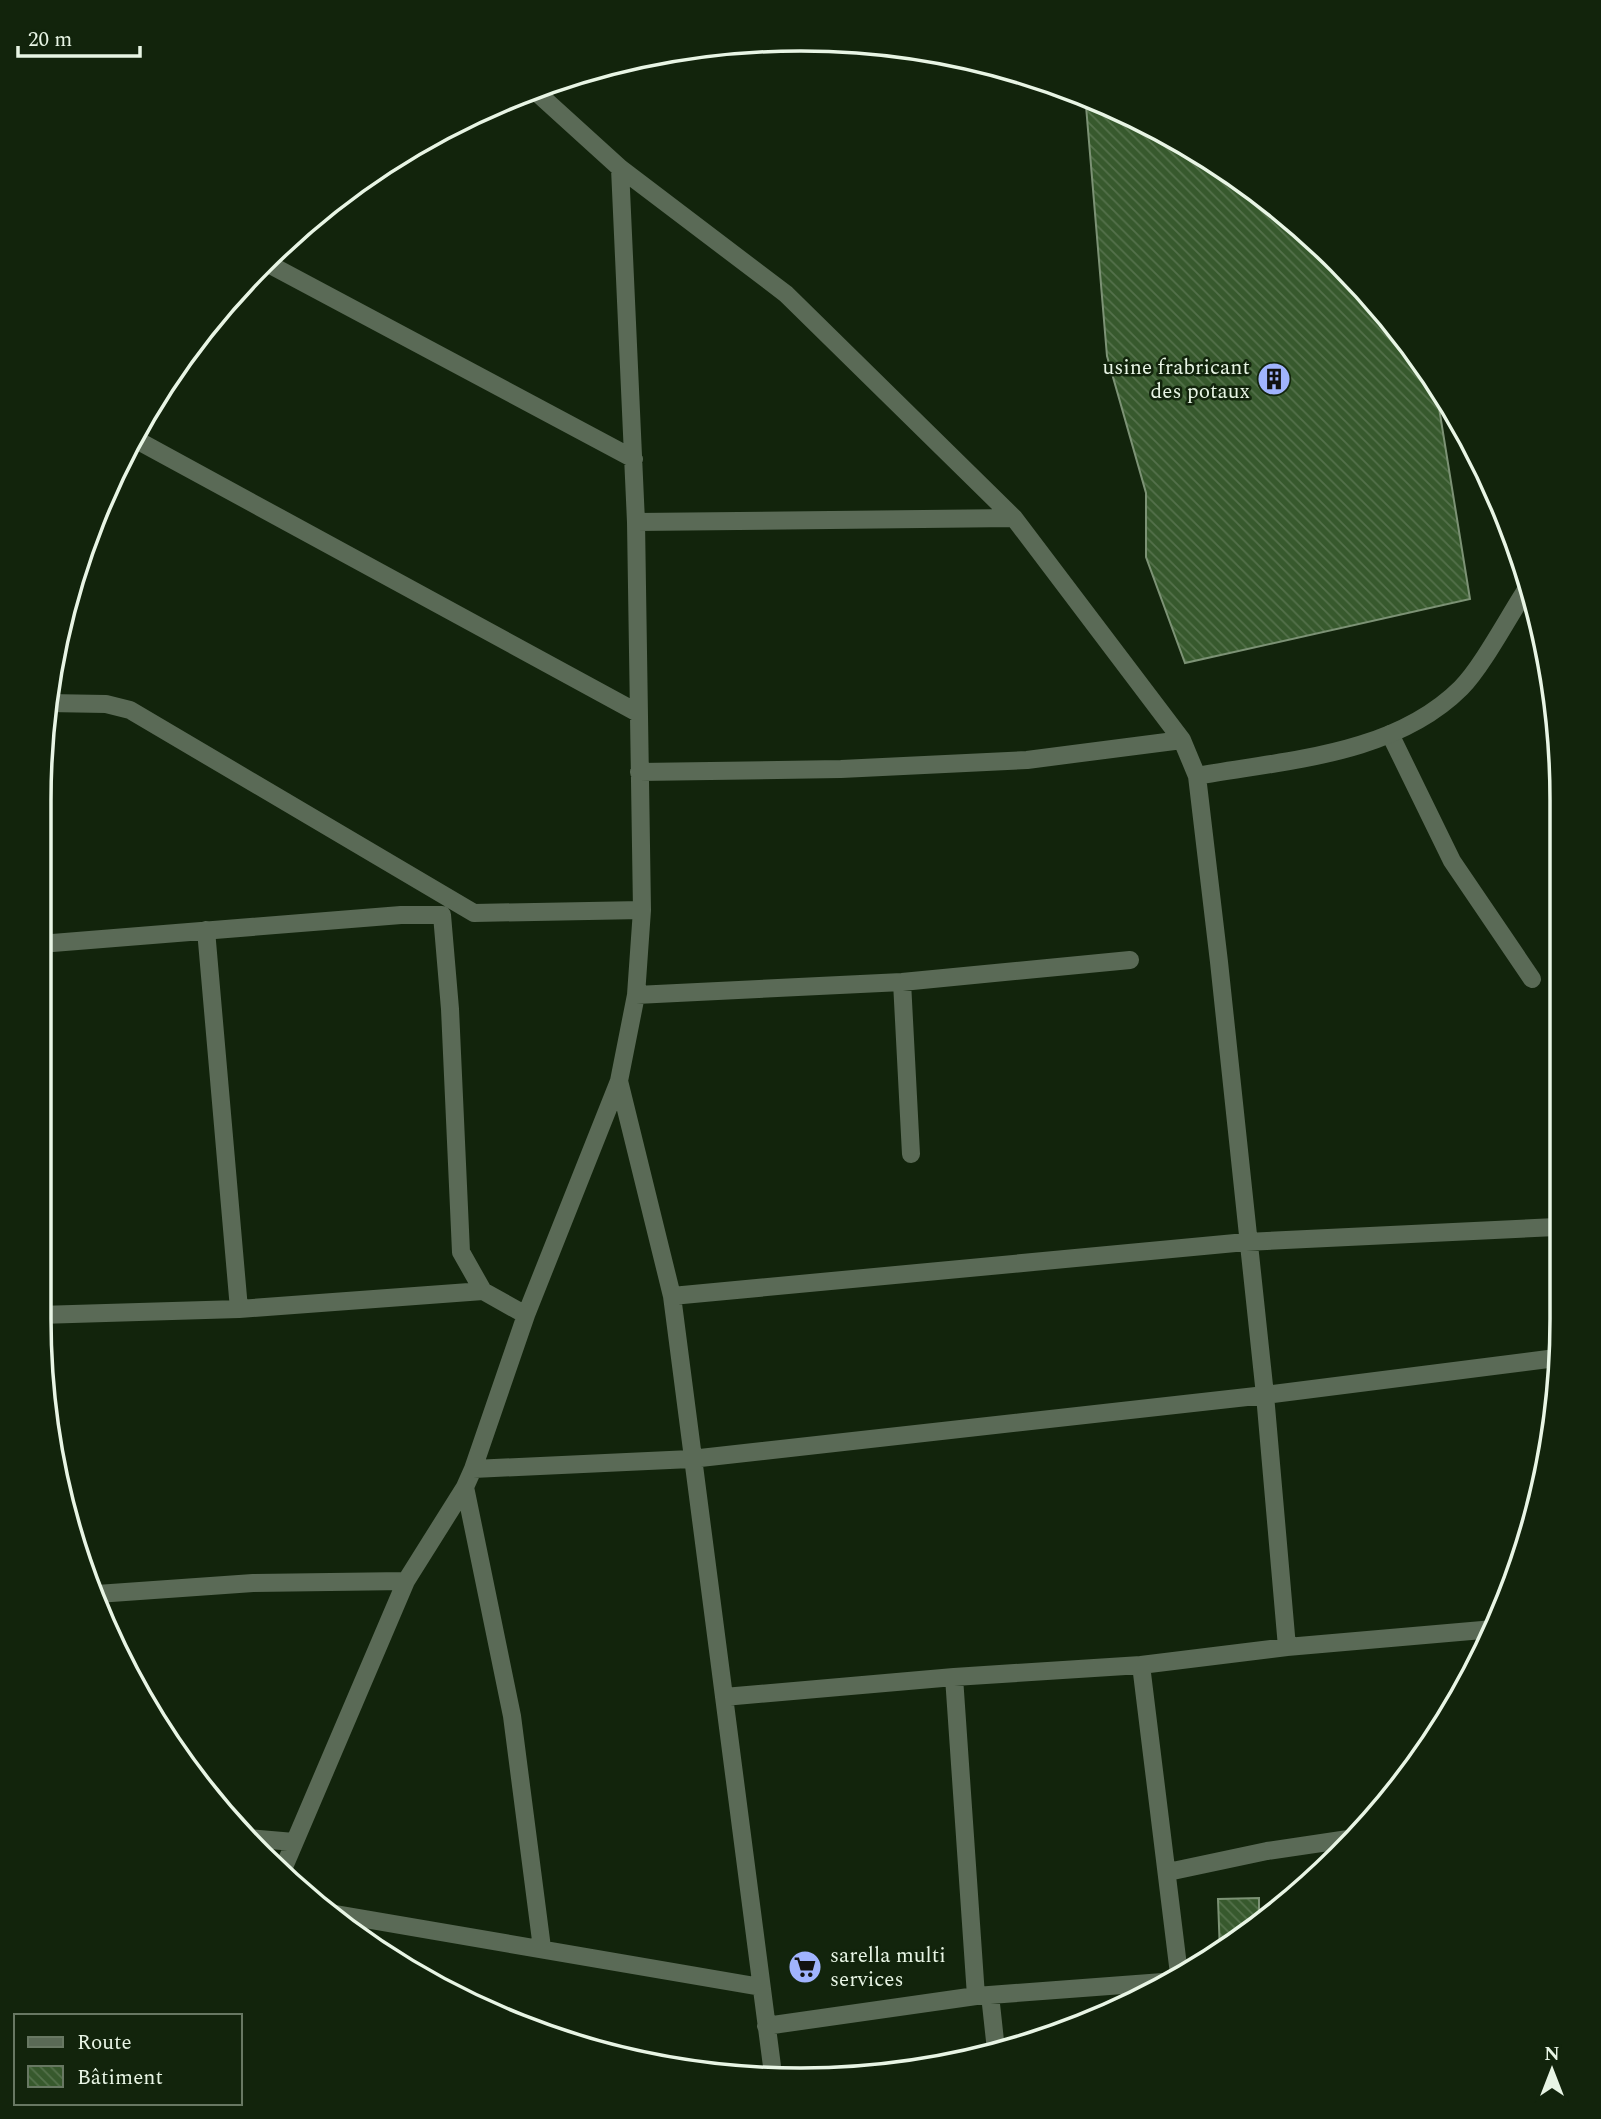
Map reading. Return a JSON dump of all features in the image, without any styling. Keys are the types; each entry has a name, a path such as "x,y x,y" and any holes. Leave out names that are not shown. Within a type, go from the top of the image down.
{"street":[{"path":"542,98 620,168 786,294 1014,518 1182,740 1197,776 1246,1242 1265,1395 1287,1647"},
{"path":"285,1863 406,1581 465,1487 473,1469 526,1315 619,1081 636,995 642,910 636,522 620,168"},
{"path":"274,267 634,459"},
{"path":"142,443 638,713"},
{"path":"636,522 1014,518"},
{"path":"1197,776 1337,751 1390,734 1431,713 1463,687 1522,596"},
{"path":"57,703 106,704 130,710 474,913"},
{"path":"1390,734 1452,861 1532,979"},
{"path":"639,772 841,769 1027,760 1182,740"},
{"path":"51,943 401,915 642,910"},
{"path":"442,915 450,1009 461,1252 483,1292"},
{"path":"206,930 239,1309"},
{"path":"636,995 902,982 1130,960"},
{"path":"902,982 911,1154"},
{"path":"619,1081 671,1296 772,2067"},
{"path":"671,1296 1246,1242 1550,1227"},
{"path":"51,1315 239,1309 483,1292 526,1315"},
{"path":"473,1469 691,1459 1265,1395 1549,1360"},
{"path":"465,1487 512,1716 542,1948"},
{"path":"104,1594 253,1583 406,1581"},
{"path":"724,1697 954,1677 1141,1665 1287,1647 1482,1630"},
{"path":"1141,1665 1178,1966"},
{"path":"954,1677 983,1995 994,2043"},
{"path":"261,1839 294,1842"},
{"path":"1168,1872 1267,1851 1339,1840"},
{"path":"348,1916 761,1987"},
{"path":"766,2026 983,1995 1147,1983"}],"building":[{"name":"usine frabricant des potaux","path":"1086,108 1175,151 1257,206 1331,270 1395,344 1439,408 1470,599 1185,663 1146,557 1146,493 1107,356"},
{"path":"1259,1898 1259,1911 1220,1940 1218,1899"}],"place":[{"name":"usine frabricant des potaux","path":"1274,379"},
{"name":"sarella multi services","path":"805,1967"}]}
